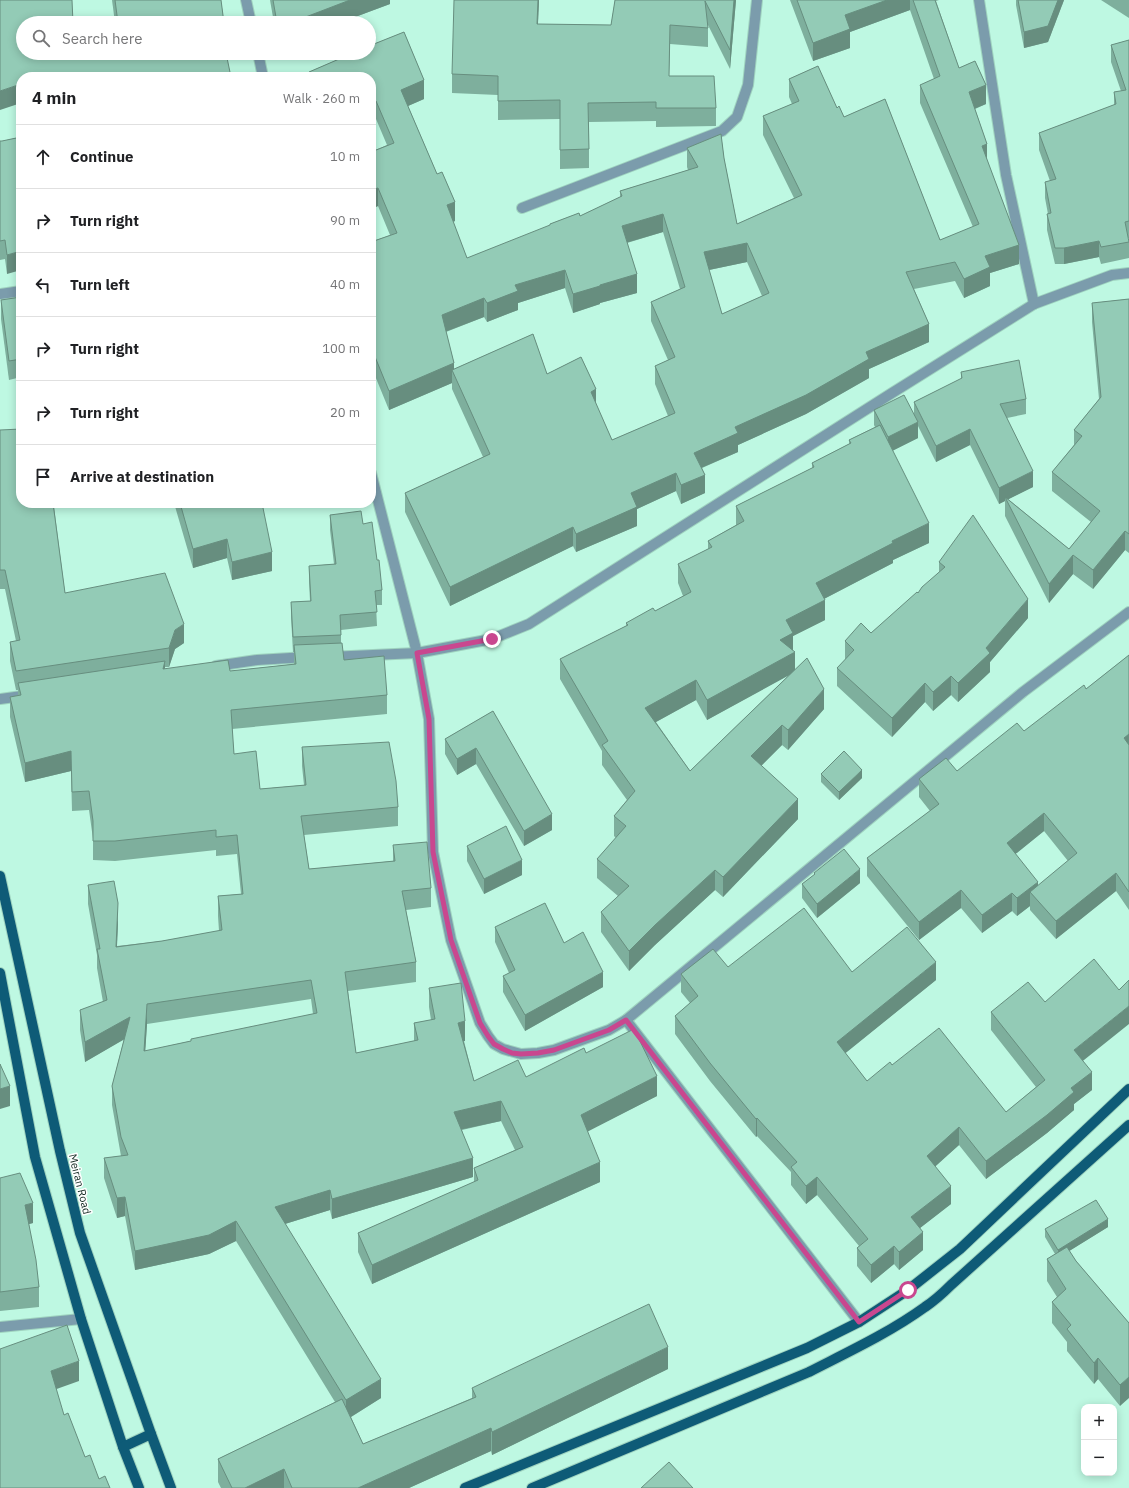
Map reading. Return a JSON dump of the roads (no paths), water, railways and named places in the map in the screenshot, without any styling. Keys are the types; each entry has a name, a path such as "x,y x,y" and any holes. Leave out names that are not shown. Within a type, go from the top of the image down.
{"main road":[{"name":"Meiran Road","path":"0,876 60,1151 80,1233 150,1434 171,1488"},
{"path":"0,973 36,1157 81,1319 123,1446 139,1488"},
{"path":"465,1488 807,1348 859,1322 908,1290 960,1249 1129,1089"},
{"path":"532,1488 809,1372 852,1351 895,1326 926,1307 1129,1125"},
{"path":"123,1446 150,1434"}],"street":[{"path":"246,0 249,16"},
{"path":"522,208 722,131 737,117 748,85 757,0"},
{"path":"980,0 1006,175 1034,304"},
{"path":"259,60 262,72"},
{"path":"203,668 257,660 417,653 492,639 529,624 1034,304 1112,275 1129,273"},
{"path":"0,294 16,292"},
{"path":"376,493 417,653 429,719 433,852 451,940 480,1023 494,1044 512,1053 538,1053 554,1050 609,1030 626,1020 1017,697 1129,612"},
{"path":"0,699 31,694"},
{"path":"626,1020 859,1322"},
{"path":"0,1327 81,1319"}]}
